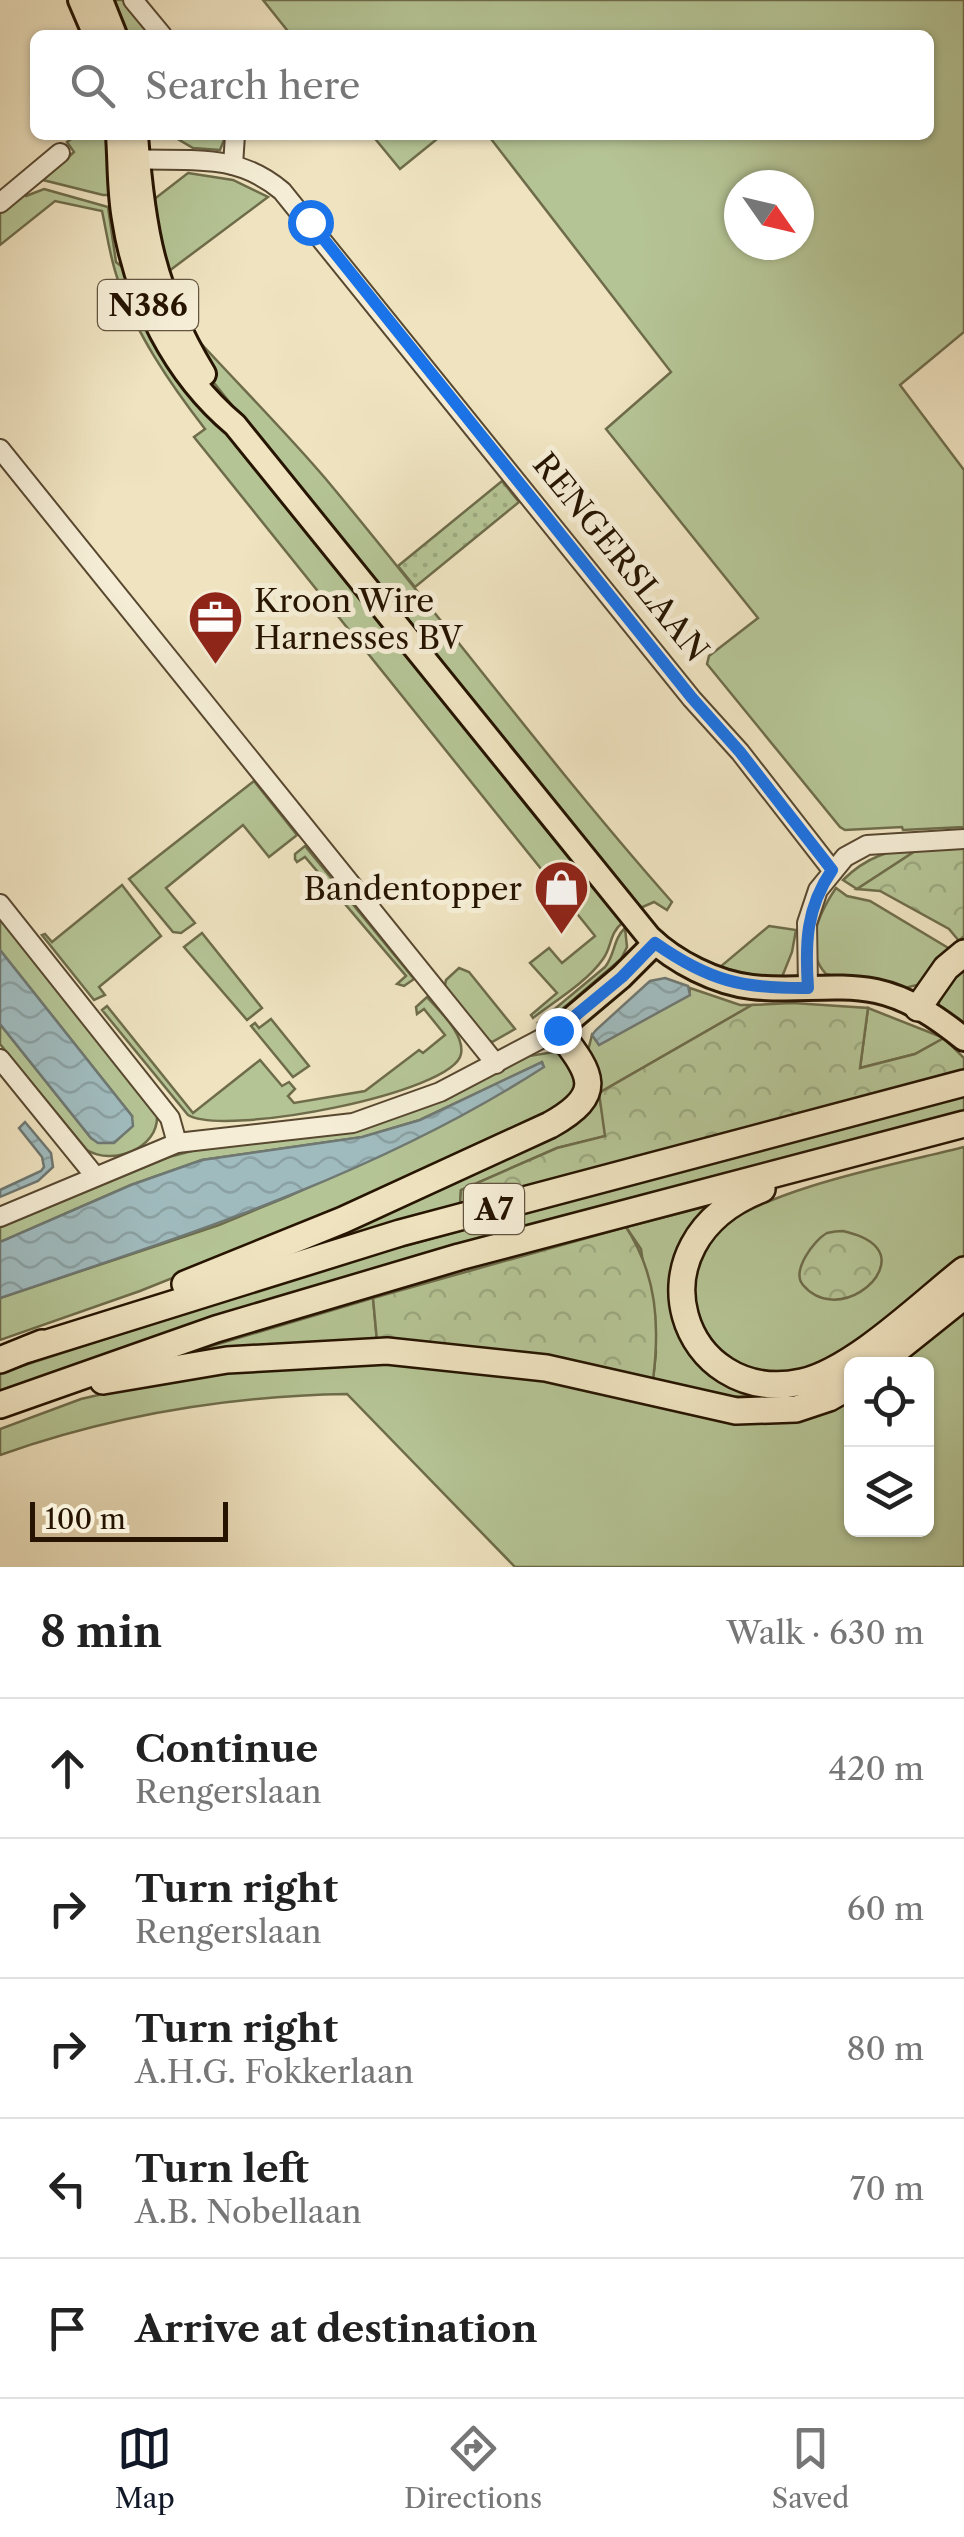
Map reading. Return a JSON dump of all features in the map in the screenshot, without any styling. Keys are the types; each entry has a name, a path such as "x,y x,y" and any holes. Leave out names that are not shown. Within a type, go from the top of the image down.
{"highway":[{"path":"918,1008 946,968 964,953"},
{"name":"A7","path":"0,1360 343,1220 577,1110 587,1090 587,1072 558,1030"},
{"name":"A7","path":"28,1349 400,1234 964,1083"},
{"name":"A7","path":"0,1405 216,1329 459,1257 964,1124"},
{"name":"A7","path":"856,1153 747,1195 716,1213 705,1225 686,1257 680,1294 688,1325 707,1354 740,1377 775,1385 802,1382 851,1360 964,1270"},
{"path":"888,1357 964,1296"},
{"name":"A7","path":"44,1390 227,1360 387,1350 546,1368 736,1410 796,1409 844,1390"}],"main road":[{"path":"80,0 93,30"},
{"path":"101,0 113,30"},
{"name":"N386","path":"120,140 160,284 190,352 235,425 655,943 699,970 750,987 844,987 879,992 918,1008 964,1039"},
{"name":"N386","path":"128,159 134,140"},
{"path":"558,1030 622,977 655,943"}],"street":[{"path":"133,0 158,30"},
{"path":"233,164 235,140"},
{"path":"0,203 60,153"},
{"name":"RENGERSLAAN","path":"128,159 196,159 233,164 261,173 282,190 832,870"},
{"path":"0,449 496,1064"},
{"path":"808,988 807,923 818,890 845,857 867,844 964,839"},
{"path":"0,904 170,1118 177,1144"},
{"path":"0,1218 177,1144 353,1123 440,1092 558,1030"},
{"path":"0,1059 95,1176"}],"green space":[{"path":"107,0 128,0 152,30 126,30 123,21 115,16"},
{"path":"263,0 964,0 964,332 900,385 964,470 964,827 840,827 707,664 709,656 758,618 606,429 671,372 492,140 934,140 934,30 287,30"},
{"path":"113,140 116,195 43,180 74,152 67,142"},
{"path":"179,140 224,140 220,150 193,148"},
{"path":"376,140 436,140 400,169"},
{"path":"188,173 233,180 268,197 161,277 148,204"},
{"path":"44,189 108,207 116,262 126,270 141,299 622,923 596,967 533,1018 531,1015 557,993 530,963 549,948 562,963 595,936 194,437 205,429 144,339 125,300 102,211 55,201 0,245 0,213 23,194"},
{"path":"196,338 369,531 583,798 672,902 667,910 654,902 638,909 210,378"},
{"path":"502,481 519,502 415,587 398,566"},
{"path":"254,781 297,835 269,857 243,825 166,888 195,923 181,933 173,932 129,879"},
{"path":"964,844 964,936 959,941 949,929 880,891 857,889 923,846"},
{"path":"305,846 414,979 404,986 397,984 406,976 305,857 297,862 295,854"},
{"path":"923,846 857,889 843,880 880,856"},
{"path":"122,885 161,936 99,987 105,995 94,1000 42,935 52,942"},
{"path":"836,888 847,896 870,901 950,949 917,985 897,990 826,974 819,964 814,942 819,919"},
{"path":"0,915 157,1115 150,1137 132,1151 109,1156 87,1150 0,1044 0,1024 91,1138 132,1116 0,950"},
{"path":"769,926 796,930 782,977 765,978 720,967"},
{"path":"625,928 627,947 621,959 547,1022 539,1022 605,967"},
{"path":"202,933 262,1008 247,1020 184,947"},
{"path":"964,967 964,1029 938,1007 941,994"},
{"path":"459,968 469,972 515,1029 492,1042 487,1040 444,990 446,980"},
{"path":"690,988 740,1005 752,1005 599,1093 606,1136 557,1148 461,1190 460,1204 289,1251 569,1124 592,1035 599,1044 689,995"},
{"path":"427,997 459,1039 461,1054 449,1069 381,1096 289,1116 245,1120 210,1120 188,1115 102,1010 107,1006 193,1113 260,1060 282,1086 289,1082 295,1089 288,1096 294,1103 365,1091 445,1035 424,1009 417,1014 416,1007"},
{"path":"793,1003 868,1008 860,1068 915,1054 944,1038 964,1058 964,1070 460,1204 461,1190 557,1148 605,1136 599,1093 752,1005"},
{"path":"868,1008 944,1038 915,1054 860,1068"},
{"path":"271,1019 309,1066 293,1077 251,1026 255,1023 259,1028"},
{"path":"554,1052 569,1058 578,1086 563,1108 290,1231 140,1291 0,1340 0,1298 219,1225 289,1196 460,1116 543,1062 420,1120 363,1137 202,1160 131,1185 0,1242 0,1227 169,1157 203,1148 337,1133 380,1122 445,1098 529,1056"},
{"path":"964,1095 964,1113 0,1395 0,1373 338,1264"},
{"path":"964,1147 964,1260 901,1312 850,1348 801,1372 778,1375 753,1371 731,1359 713,1342 701,1321 695,1298 695,1274 703,1251 719,1230 740,1215 800,1190"},
{"path":"719,1203 688,1238 674,1309 767,1395 784,1395 724,1397 653,1380 656,1352 641,1249 626,1227"},
{"path":"626,1227 644,1263 654,1301 653,1380 516,1353 377,1341 373,1298"},
{"path":"843,1231 866,1239 877,1248 881,1259 879,1271 861,1292 847,1298 817,1296 800,1279 802,1264 822,1237"},
{"path":"373,1298 377,1341 276,1345 168,1359"},
{"path":"964,1309 964,1567 515,1567 347,1394 258,1399 171,1410 85,1429 0,1455 0,1429 81,1399 198,1372 347,1361 515,1371 701,1412 844,1396 844,1537 934,1537 934,1357 905,1357"}],"water":[{"path":"0,950 132,1116 133,1126 114,1143 98,1143 91,1138 0,1024"},
{"path":"665,978 688,986 690,995 599,1045 592,1035 596,1030 650,981"},
{"path":"542,1062 544,1067 480,1105 348,1171 210,1226 0,1298 0,1242 131,1185 202,1160 362,1137 420,1120"},
{"path":"25,1122 51,1153 53,1167 38,1181 0,1197 0,1190 44,1167 42,1157 19,1128"}],"place":[{"name":"Kroon Wire Harnesses BV","path":"215,667"},
{"name":"Bandentopper","path":"561,937"}],"route":[{"path":"310,222 832,870 818,890 807,923 808,988 750,987 730,982 675,958 655,943 622,977 558,1030"}]}
